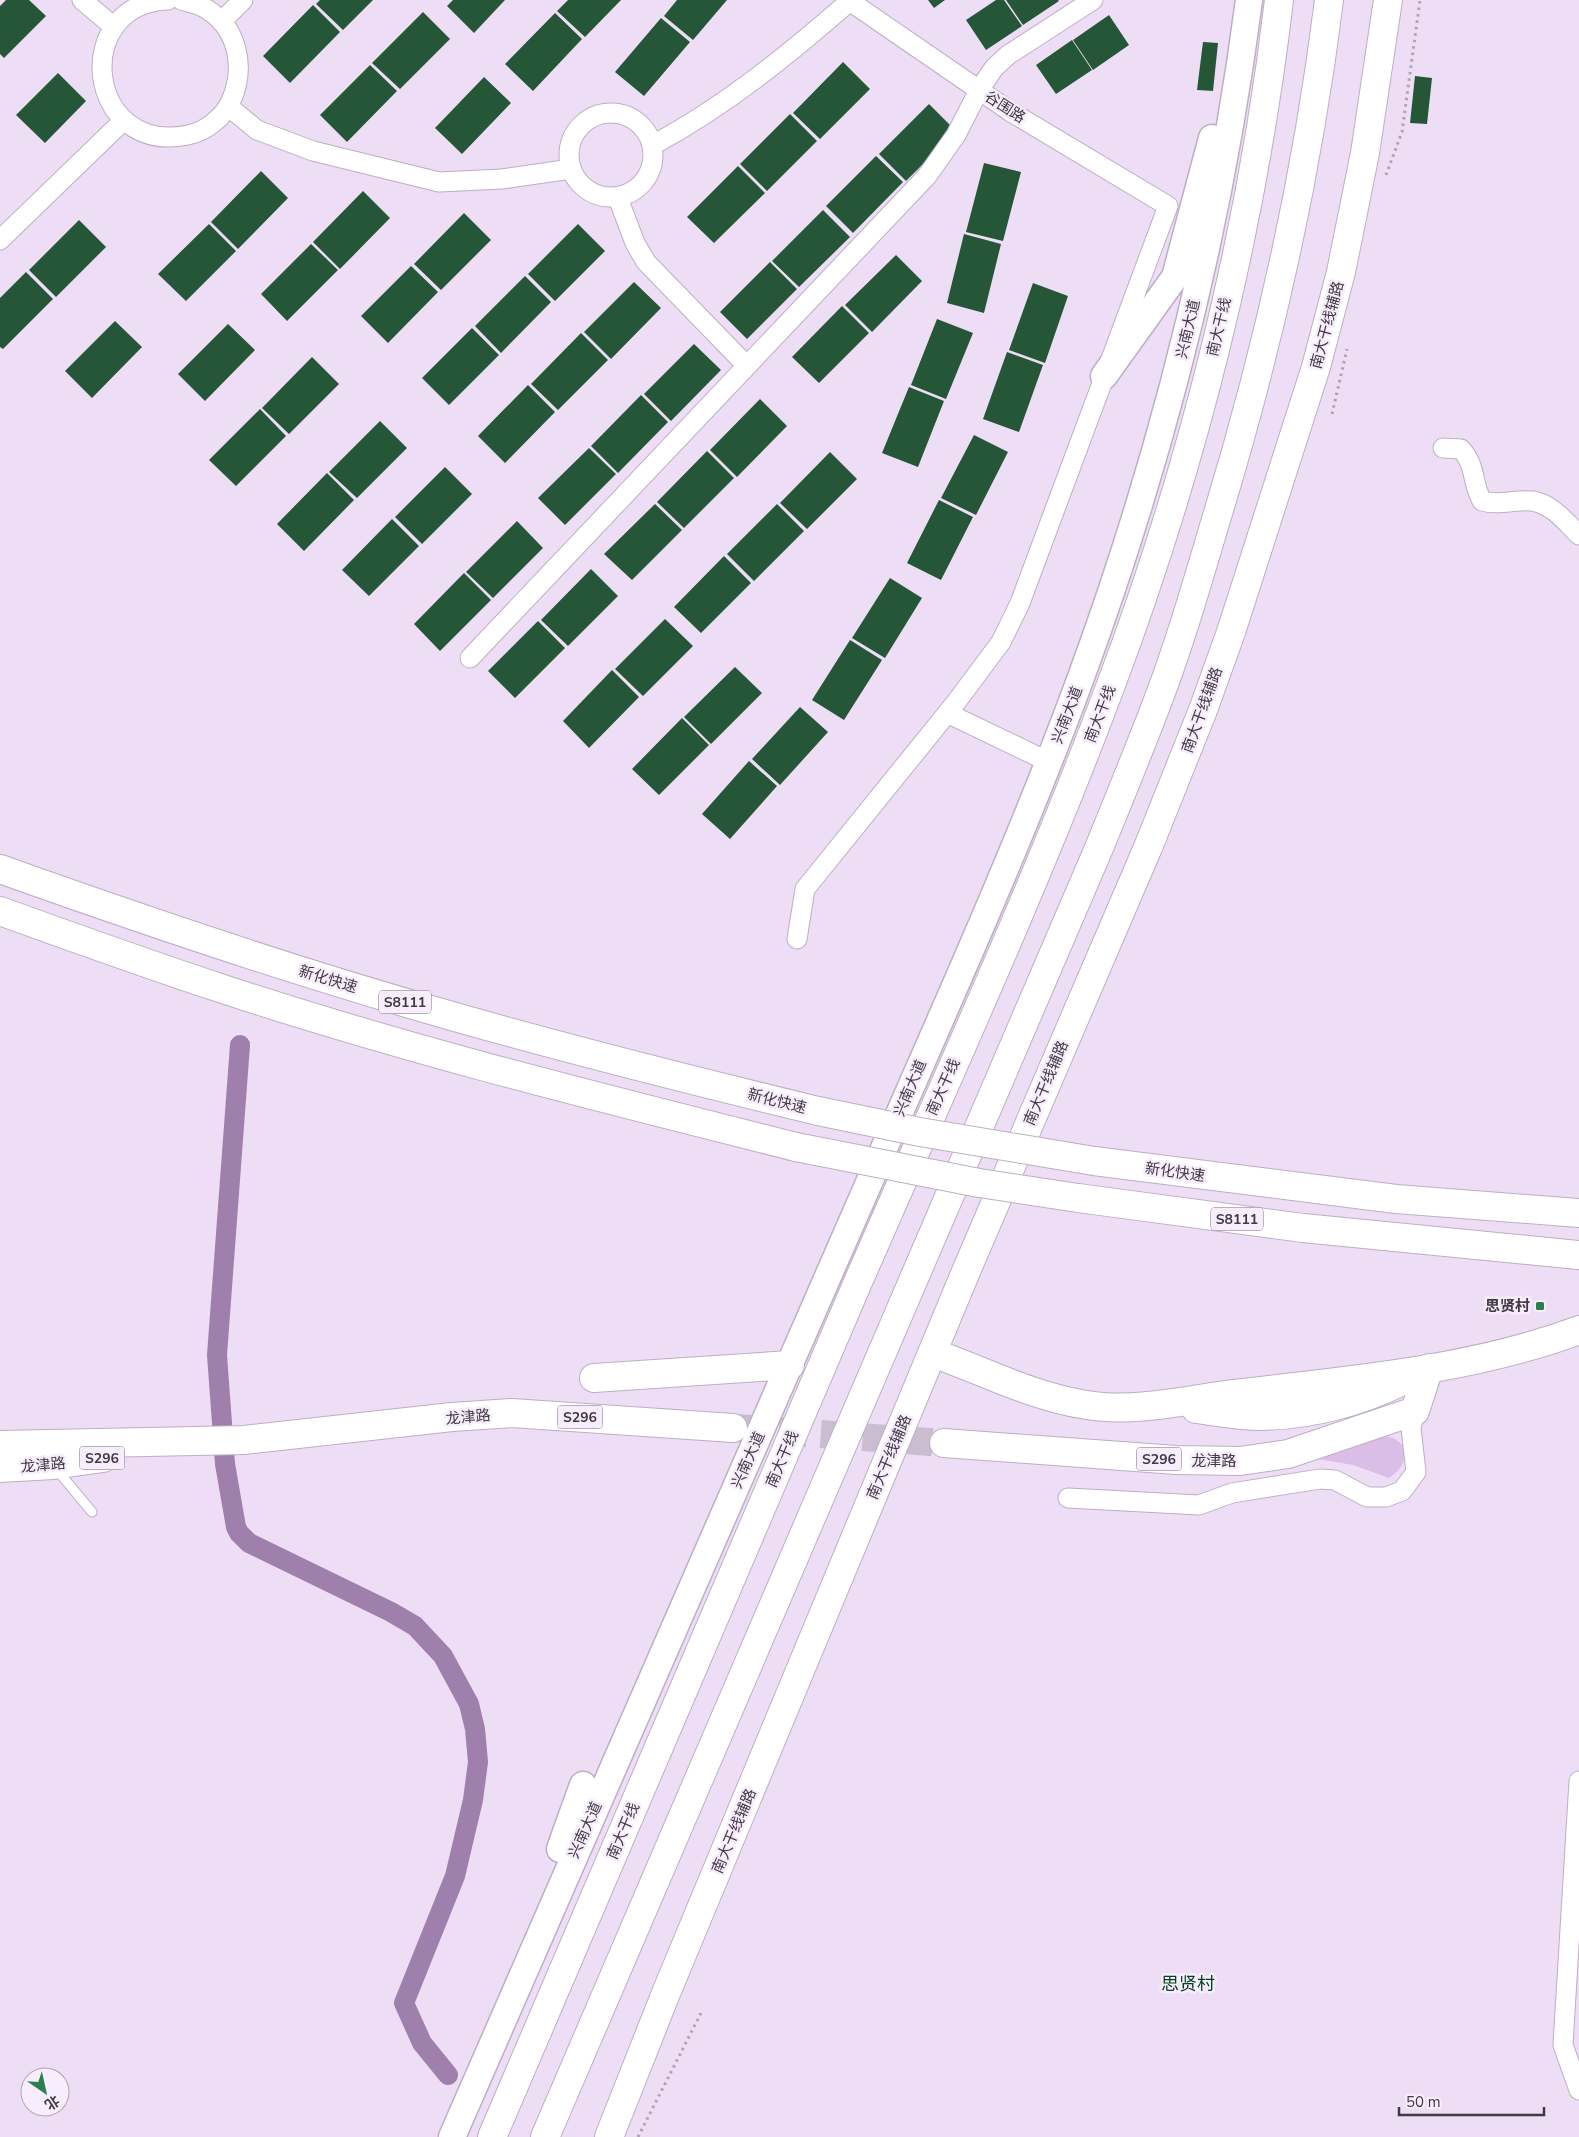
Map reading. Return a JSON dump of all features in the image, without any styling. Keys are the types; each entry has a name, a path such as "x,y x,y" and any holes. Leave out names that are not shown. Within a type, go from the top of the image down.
{"main road":[{"path":"1104,376 1174,277 1218,116 1239,0"},
{"name":"兴南大道","path":"452,2137 957,979 1049,762 1082,677 1153,458 1188,333 1219,185 1249,0"},
{"name":"南大干线","path":"497,2125 770,1486 1052,834 1110,687 1152,566 1195,427 1250,190 1279,0"},
{"path":"545,2137 1099,848 1153,715 1193,596 1236,454 1270,329 1300,190 1329,0"},
{"name":"南大干线辅路","path":"609,2137 666,1993 1040,1097 1153,836 1200,719 1231,632 1316,367 1341,272 1366,144 1388,0"},
{"name":"新化快速","path":"0,869 285,966 424,1008 686,1079 818,1111 920,1132 1094,1161 1396,1199 1579,1213"},
{"name":"S8111","path":"0,910 208,984 313,1017 566,1089 796,1147 979,1182 1078,1198 1396,1238 1579,1255"},
{"path":"933,1354 1014,1385 1066,1402 1109,1407 1156,1404 1245,1415 1294,1412 1346,1403 1374,1394 1429,1368 1504,1354 1579,1330"},
{"path":"594,1378 790,1365"},
{"path":"1416,1410 1429,1368"},
{"name":"龙津路","path":"944,1443 1176,1460 1240,1461 1288,1454 1416,1410"},
{"name":"龙津路","path":"0,1445 204,1443 512,1413 733,1428"},
{"name":"龙津路","path":"0,1468 53,1465 204,1443"},
{"path":"480,2070 583,1785"}],"street":[{"path":"82,0 114,27"},
{"path":"168,0 156,0 134,10 114,27 104,46 100,70 104,92 115,111 124,120 131,126 151,136 173,138 201,130 214,123 229,107 238,86 240,64 235,41 222,21 203,7 181,0"},
{"path":"222,21 243,0"},
{"path":"653,145 694,123 755,81 849,0"},
{"name":"谷围路","path":"849,0 979,90 1168,206 1104,376"},
{"path":"470,658 927,176 956,135 979,90 994,68 1008,55 1093,0"},
{"path":"229,107 257,130 313,152 439,182 502,179 571,169"},
{"path":"618,113 638,121 648,132 653,145 654,160 650,174 641,186 618,198 600,196 587,190 577,181 571,169 568,156 570,142 576,130 598,114 618,113"},
{"path":"0,240 124,120"},
{"path":"618,198 635,243 646,262 747,366"},
{"path":"797,939 805,889 947,713 1001,642 1020,603 1104,376"},
{"path":"1443,448 1461,449 1471,460 1476,490 1482,501 1494,504 1533,501 1552,509 1579,534"},
{"path":"947,713 1049,762"},
{"path":"1068,1498 1199,1504 1232,1493 1320,1479 1335,1480 1367,1496 1386,1497 1396,1494 1408,1486 1416,1472 1411,1428 1416,1410"},
{"path":"1579,1781 1563,2045 1579,2090"}],"lane":[{"path":"53,1465 92,1512"}],"path":[{"path":"638,2137 702,2011"}],"shaded area":[{"path":"1383,1435 1395,1439 1404,1446 1404,1461 1389,1478 1353,1465 1318,1459 1353,1448"}],"building":[{"path":"6,0 29,0 46,16 4,58 0,54 0,6"},
{"path":"320,0 373,0 343,30 316,4"},
{"path":"453,0 505,0 474,33 447,6"},
{"path":"568,0 621,0 585,37 557,11"},
{"path":"677,0 727,0 693,40 664,16"},
{"path":"928,0 945,0 934,8"},
{"path":"996,0 1004,0 1022,26 986,50 966,20"},
{"path":"1006,0 1058,0 1059,1 1023,25"},
{"path":"313,5 340,32 290,83 263,56"},
{"path":"423,12 450,39 400,89 372,63"},
{"path":"555,13 582,39 533,91 505,64"},
{"path":"1109,15 1129,45 1093,70 1073,40"},
{"path":"661,18 690,42 644,96 615,72"},
{"path":"1072,40 1092,70 1056,94 1036,65"},
{"path":"1203,42 1218,43 1213,91 1197,90"},
{"path":"843,62 870,89 820,139 793,113"},
{"path":"370,65 397,91 347,142 320,115"},
{"path":"58,73 86,101 45,143 16,115"},
{"path":"1415,76 1432,78 1427,124 1410,123"},
{"path":"484,77 511,103 462,154 435,128"},
{"path":"929,104 956,131 906,181 879,154"},
{"path":"790,114 817,141 767,191 740,164"},
{"path":"876,156 903,182 853,233 826,206"},
{"path":"984,163 1021,172 1003,241 966,232"},
{"path":"738,166 765,193 714,243 687,217"},
{"path":"261,171 288,198 238,249 211,222"},
{"path":"363,191 390,218 340,269 313,242"},
{"path":"823,210 850,237 799,287 772,261"},
{"path":"464,213 491,240 441,290 414,264"},
{"path":"79,220 106,247 56,297 29,270"},
{"path":"209,224 236,251 186,301 158,274"},
{"path":"578,224 605,251 555,301 528,274"},
{"path":"964,234 1001,244 984,313 947,303"},
{"path":"311,244 338,270 287,321 261,294"},
{"path":"896,255 922,281 872,332 845,305"},
{"path":"770,262 797,289 747,339 720,312"},
{"path":"411,266 438,292 388,343 361,316"},
{"path":"26,272 53,299 3,349 0,347 0,298"},
{"path":"525,276 551,302 501,353 475,326"},
{"path":"634,282 661,308 611,359 584,332"},
{"path":"1033,283 1068,296 1045,363 1009,350"},
{"path":"842,306 869,333 819,383 792,357"},
{"path":"937,319 973,333 946,399 911,385"},
{"path":"115,321 142,347 92,398 65,371"},
{"path":"228,324 255,350 205,401 178,374"},
{"path":"472,328 499,355 449,405 422,378"},
{"path":"581,333 608,360 558,410 531,384"},
{"path":"694,344 721,370 671,421 644,394"},
{"path":"1007,352 1043,365 1019,432 983,419"},
{"path":"312,357 339,384 289,434 262,408"},
{"path":"528,385 555,412 505,463 478,436"},
{"path":"909,387 944,401 918,467 882,453"},
{"path":"641,395 668,422 618,473 591,446"},
{"path":"760,399 787,426 737,477 710,450"},
{"path":"260,409 286,436 236,486 209,460"},
{"path":"380,421 407,448 357,498 329,472"},
{"path":"974,435 1008,452 976,515 941,498"},
{"path":"589,448 616,474 565,525 538,498"},
{"path":"707,451 734,478 684,528 657,502"},
{"path":"830,452 857,479 807,529 780,503"},
{"path":"445,467 472,494 422,544 395,517"},
{"path":"327,473 354,500 304,551 277,524"},
{"path":"939,500 973,517 941,580 907,563"},
{"path":"655,504 682,530 632,580 604,554"},
{"path":"777,504 804,531 754,581 727,554"},
{"path":"392,519 419,546 369,596 342,570"},
{"path":"517,521 543,548 493,598 466,572"},
{"path":"724,556 751,583 701,633 674,607"},
{"path":"591,569 618,596 568,646 541,620"},
{"path":"464,573 491,600 440,651 414,624"},
{"path":"890,578 922,598 885,658 852,638"},
{"path":"665,619 693,646 643,696 615,669"},
{"path":"538,621 565,648 515,698 488,671"},
{"path":"850,640 882,660 844,720 812,700"},
{"path":"735,667 762,693 711,744 684,717"},
{"path":"612,670 639,697 589,748 563,721"},
{"path":"800,707 828,732 780,785 752,759"},
{"path":"682,718 709,745 659,795 632,769"},
{"path":"749,761 777,786 730,839 702,814"}],"waterway":[{"path":"240,1045 217,1355 225,1464 236,1527 249,1543 391,1612 415,1626 443,1656 469,1704 475,1729 478,1762 473,1800 455,1876 404,2003 422,2043 448,2075"}],"tunnel":[{"path":"737,1428 944,1443"}],"place":[{"name":"思贤村","path":"1540,1306"}],"district":[{"name":"思贤村","path":"1188,1984"}]}
